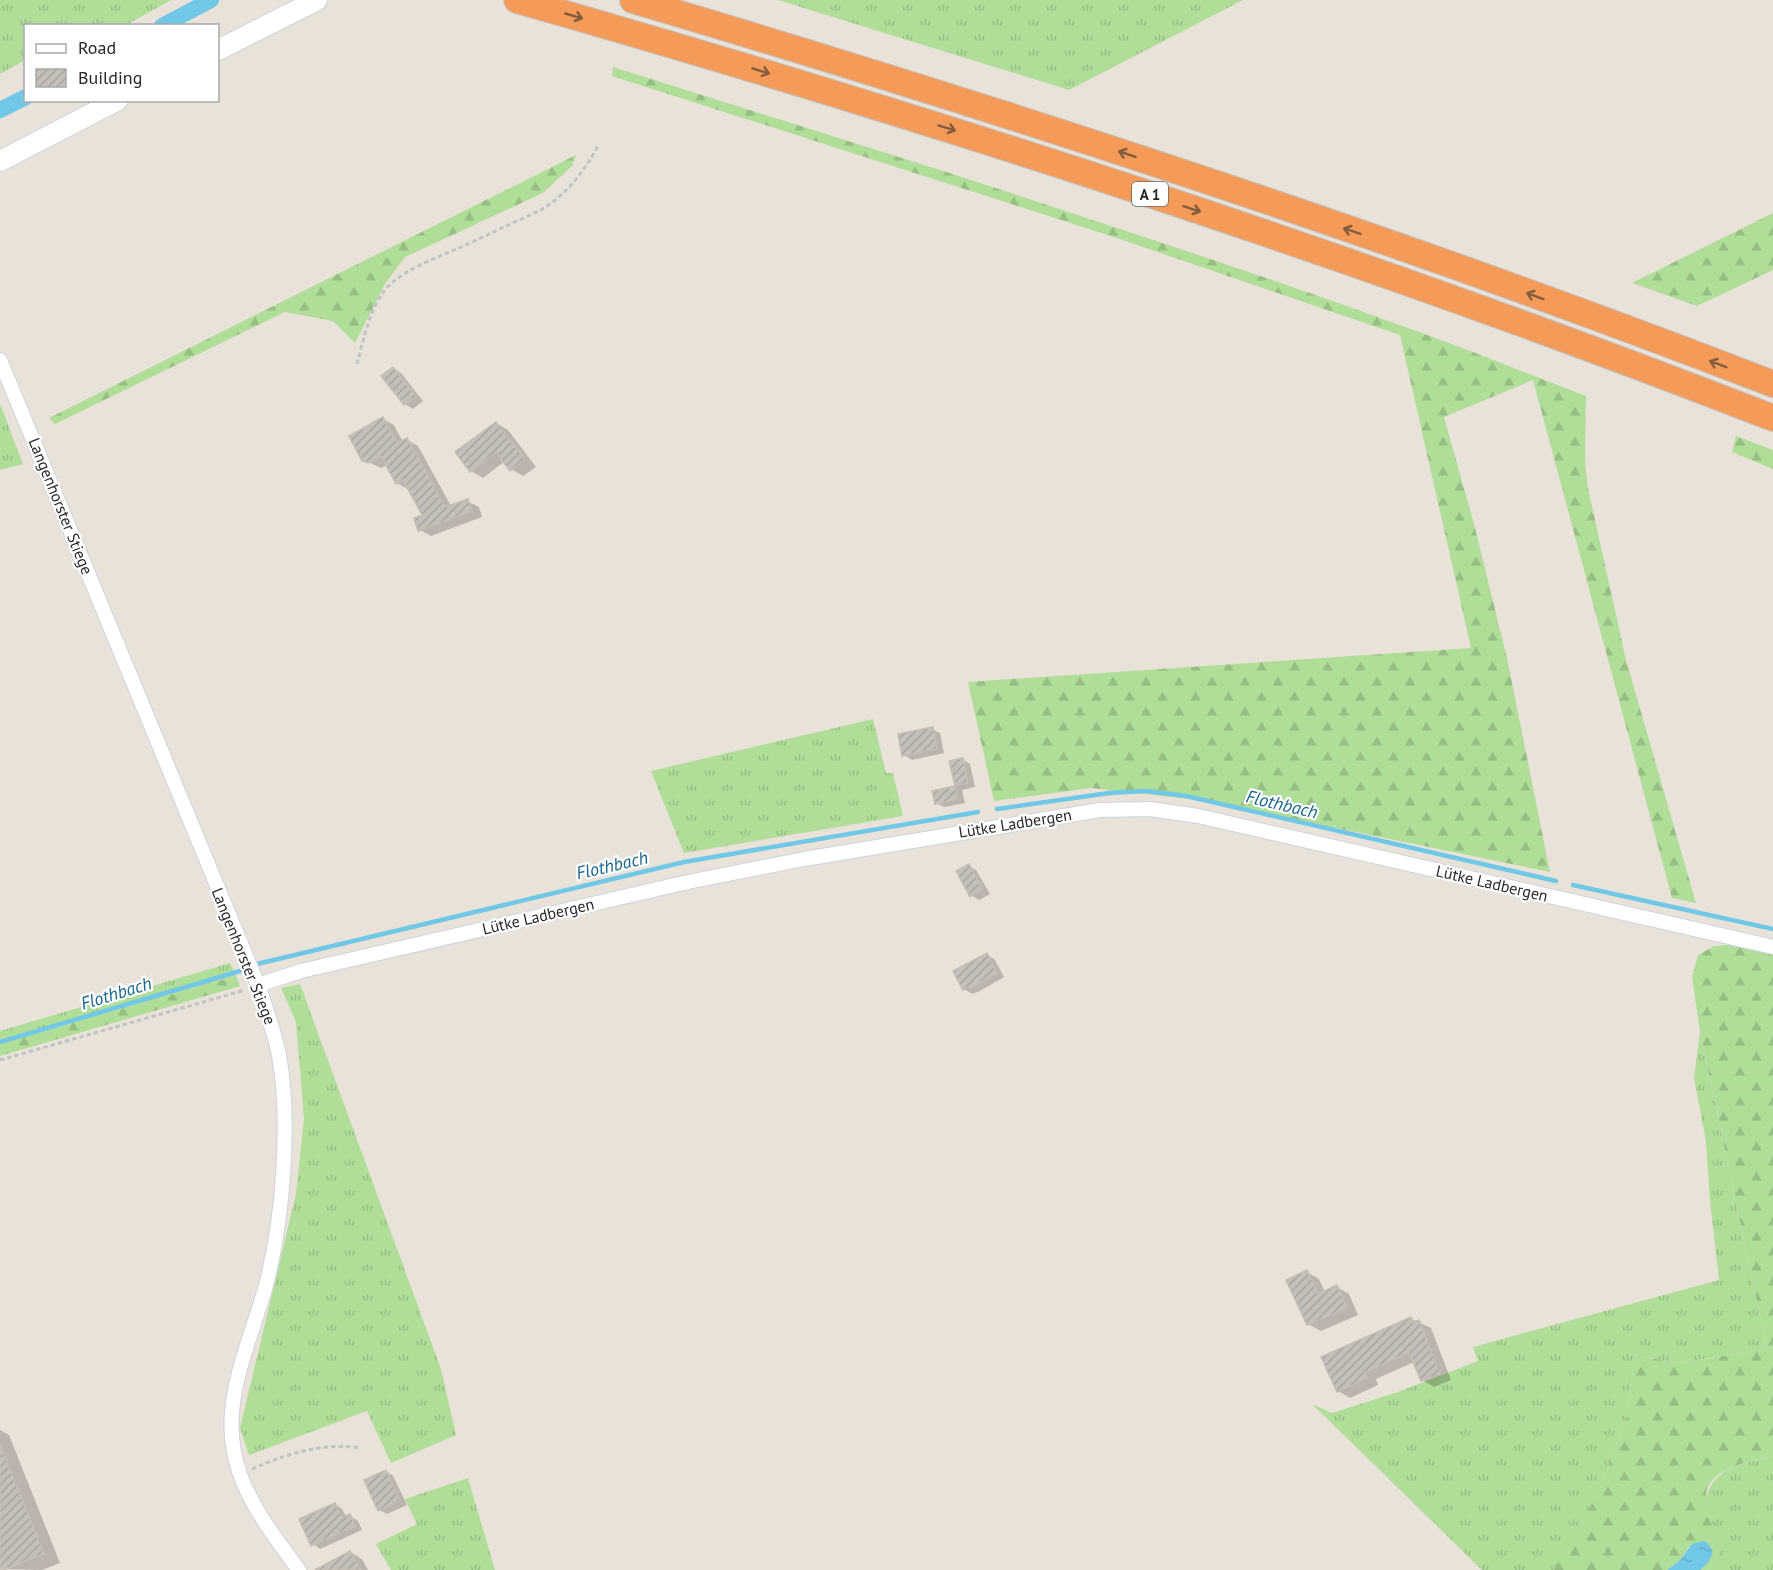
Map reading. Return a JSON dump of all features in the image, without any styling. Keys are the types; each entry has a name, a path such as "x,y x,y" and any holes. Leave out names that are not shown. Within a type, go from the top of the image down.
{"highway":[{"name":"A 1","path":"517,0 729,61 1101,178 1421,288 1773,418"},
{"name":"A 1","path":"633,0 913,85 1222,186 1462,269 1773,384"}],"main road":[{"path":"219,49 317,0"},
{"path":"0,161 114,102"}],"street":[{"name":"Langenhorster Stiege","path":"0,360 256,980 274,1031 283,1098 283,1154 279,1215 265,1287 237,1382 232,1418 233,1442 240,1475 262,1517 299,1570"},
{"name":"Lütke Ladbergen","path":"256,980 744,870 1000,825 1117,809 1167,811 1209,818 1773,947"}],"path":[{"path":"357,364 381,295 400,276 541,210 557,200 587,167 598,146"},
{"path":"0,1060 256,980"},
{"path":"240,1475 275,1459 310,1449 346,1445 361,1448"}],"green space":[{"path":"0,0 171,0 128,24 24,24 24,61 0,74"},
{"path":"778,0 1243,0 1069,90"},
{"path":"613,67 1221,262 1422,333 1586,396 1585,463 1588,488 1626,660 1696,903 1672,898 1533,380 1444,417 1474,524 1507,658 1550,872 1199,800 1091,788 994,801 968,682 1471,648 1400,335 1117,238 612,76"},
{"path":"576,155 572,166 543,193 405,257 385,284 355,343 333,321 285,312 55,424 49,418"},
{"path":"1773,213 1773,270 1697,306 1632,283"},
{"path":"0,404 23,464 0,470"},
{"path":"1736,436 1773,450 1773,469 1732,452"},
{"path":"873,719 886,773 893,773 903,816 684,853 651,771"},
{"path":"1727,945 1773,954 1773,1456 1732,1468 1714,1479 1708,1487 1706,1502 1721,1546 1720,1552 1707,1570 1700,1570 1708,1563 1689,1547 1680,1560 1667,1570 1553,1570 1599,1492 1627,1416 1635,1355 1678,1363 1767,1349 1700,1032 1692,977 1698,955 1714,946"},
{"path":"230,963 236,976 0,1044 0,1031"},
{"path":"236,976 240,986 0,1056 0,1044"},
{"path":"300,984 441,1369 456,1435 391,1463 367,1411 249,1455 240,1428 296,1194 304,1118 296,1022 281,988"},
{"path":"1700,1032 1767,1349 1678,1363 1635,1355 1627,1416 1599,1492 1558,1563 1553,1570 1482,1570 1312,1404 1332,1413 1398,1392 1478,1361 1473,1347 1719,1280 1706,1141 1694,1078"},
{"path":"1773,1456 1773,1570 1707,1570 1709,1567 1706,1497 1710,1487 1716,1478 1732,1468"},
{"path":"468,1478 495,1570 391,1570 376,1544 417,1524 405,1499"}],"water":[{"path":"1703,1541 1708,1543 1713,1552 1708,1563 1700,1570 1667,1570 1680,1560 1692,1544"}],"building":[{"path":"393,367 416,396 404,405 381,376"},
{"path":"383,417 397,443 407,438 445,507 468,499 472,511 418,531 414,518 422,515 403,480 396,484 381,456 369,463 362,461 349,436"},
{"path":"496,422 525,459 510,471 496,452 470,472 455,452"},
{"path":"933,727 937,749 902,756 898,734"},
{"path":"963,758 968,783 955,786 949,761"},
{"path":"955,786 958,799 935,804 932,791"},
{"path":"969,864 983,889 970,897 956,871"},
{"path":"987,953 997,973 963,990 953,971"},
{"path":"1307,1270 1318,1294 1337,1285 1347,1308 1307,1325 1286,1280"},
{"path":"1411,1317 1413,1322 1419,1320 1440,1374 1421,1381 1409,1352 1365,1373 1367,1378 1337,1392 1321,1357"},
{"path":"0,1444 44,1554 3,1570 0,1570"},
{"path":"386,1470 400,1501 378,1511 364,1480"},
{"path":"335,1503 342,1518 350,1514 355,1526 311,1546 299,1519"},
{"path":"350,1551 361,1570 315,1570"}],"waterway":[{"path":"166,24 211,0"},
{"path":"0,110 24,98"},
{"name":"Flothbach","path":"997,809 1109,793 1146,791 1186,796 1556,881"},
{"name":"Flothbach","path":"257,964 684,862 978,812"},
{"name":"Flothbach","path":"1573,885 1773,929"},
{"name":"Flothbach","path":"0,1042 240,971"}]}
